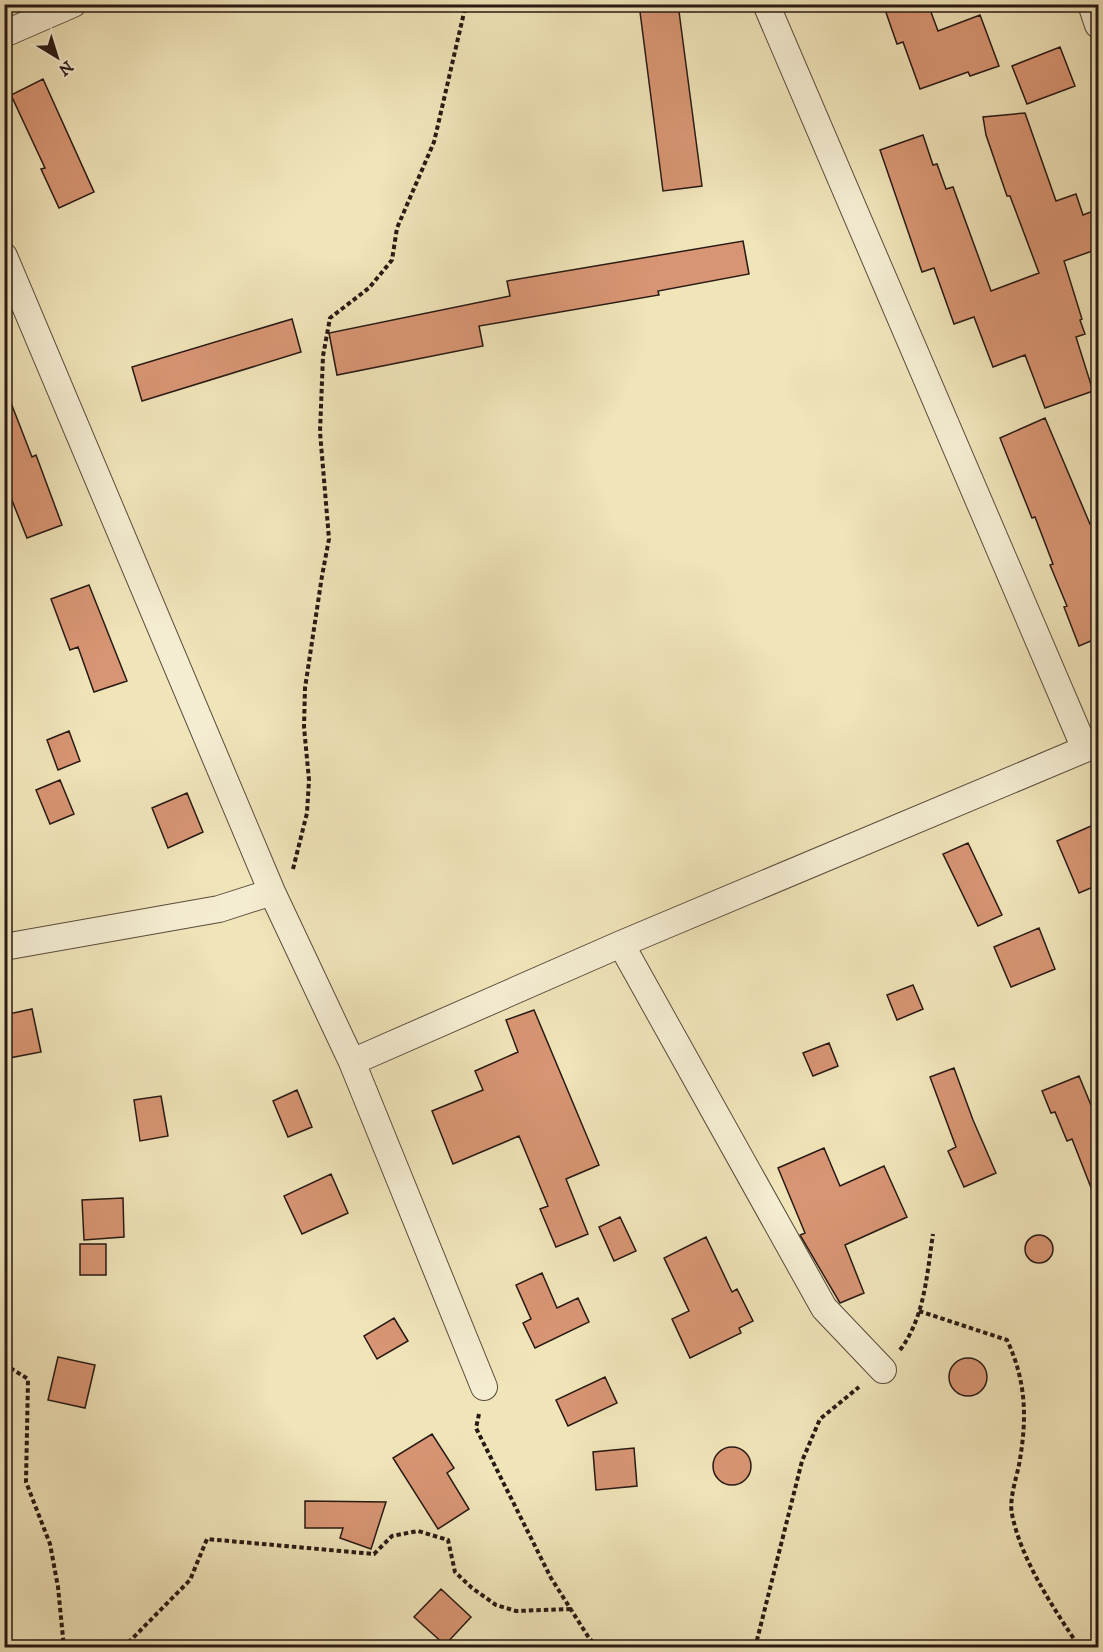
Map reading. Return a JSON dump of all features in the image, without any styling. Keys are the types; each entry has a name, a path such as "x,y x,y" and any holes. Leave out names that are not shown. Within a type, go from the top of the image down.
{"street":[{"path":"4,34 73,4"},
{"path":"352,1062 621,944 1092,744 766,4"},
{"path":"1091,4 1098,25"},
{"path":"4,256 272,892 352,1062 484,1387"},
{"path":"4,947 219,909 272,892"},
{"path":"621,944 824,1308 884,1370"}],"path":[{"path":"272,892 292,869 308,813 309,780 304,727 305,688 321,576 329,539 320,432 323,357 330,318 369,288 392,260 397,228 434,142 466,4"},
{"path":"755,1647 802,1461 820,1419 848,1395 884,1370 909,1338 923,1301 933,1234"},
{"path":"919,1311 1007,1340 1018,1363 1024,1399 1024,1435 1012,1512 1025,1555 1063,1624 1080,1647"},
{"path":"4,1364 27,1379 26,1482 50,1545 58,1587 64,1647"},
{"path":"484,1387 476,1428 551,1578 589,1638 598,1647"},
{"path":"123,1647 190,1580 207,1539 374,1554 392,1536 418,1531 448,1540 455,1572 472,1588 496,1605 516,1611 571,1609"}],"building":[{"path":"639,4 678,4 702,186 663,191"},
{"path":"883,4 928,4 938,31 980,15 999,66 970,76 968,72 920,89 903,42 897,44"},
{"path":"1060,47 1075,86 1027,104 1012,66"},
{"path":"43,79 94,192 59,208 41,169 45,168 11,95"},
{"path":"1025,113 1056,201 1076,194 1083,215 1098,209 1098,249 1064,261 1082,319 1080,320 1085,334 1076,337 1093,391 1045,408 1025,355 993,367 974,317 954,324 934,268 922,272 880,150 923,135 933,165 937,164 946,189 953,187 991,291 1039,273 1010,196 1007,196 986,135 983,117"},
{"path":"743,241 749,274 658,291 659,295 479,326 483,346 337,375 329,333 510,296 507,281"},
{"path":"292,319 301,352 142,401 132,367"},
{"path":"6,390 32,457 36,455 62,525 27,538 11,498 4,500 4,391"},
{"path":"1045,418 1090,524 1098,521 1098,638 1079,646 1064,607 1067,606 1050,565 1053,564 1000,438"},
{"path":"89,585 127,681 94,692 78,647 70,650 51,599"},
{"path":"69,731 80,761 58,770 47,740"},
{"path":"60,780 74,814 50,824 36,790"},
{"path":"187,793 203,832 168,848 152,808"},
{"path":"1098,823 1098,885 1079,893 1057,841"},
{"path":"968,843 1002,915 978,926 943,854"},
{"path":"1039,928 1055,969 1011,987 994,947"},
{"path":"913,985 923,1009 897,1020 887,995"},
{"path":"32,1009 41,1052 4,1059 4,1015"},
{"path":"534,1010 599,1165 566,1179 588,1234 556,1247 540,1209 548,1206 519,1136 453,1164 432,1111 483,1090 475,1071 518,1052 506,1020"},
{"path":"829,1043 838,1066 813,1076 803,1053"},
{"path":"954,1068 996,1173 964,1187 948,1151 956,1147 930,1077"},
{"path":"1079,1076 1091,1105 1098,1102 1097,1203 1072,1139 1067,1141 1055,1112 1051,1113 1042,1091"},
{"path":"297,1090 312,1127 288,1137 273,1101"},
{"path":"161,1096 168,1136 140,1141 134,1100"},
{"path":"824,1148 840,1186 884,1166 907,1217 845,1245 864,1293 840,1303 800,1235 805,1233 778,1168"},
{"path":"331,1174 348,1213 302,1234 284,1196"},
{"path":"123,1198 124,1237 84,1240 82,1200"},
{"path":"620,1217 636,1251 614,1261 599,1227"},
{"path":"1039,1235 1049,1239 1053,1249 1049,1259 1039,1263 1029,1259 1025,1249 1029,1239"},
{"path":"706,1237 732,1292 737,1289 753,1321 739,1328 741,1333 690,1358 672,1319 689,1311 664,1258"},
{"path":"80,1244 106,1244 106,1275 80,1275"},
{"path":"542,1273 557,1308 578,1298 589,1322 535,1348 523,1323 531,1319 516,1285"},
{"path":"394,1318 408,1341 377,1359 364,1336"},
{"path":"58,1357 95,1365 85,1408 48,1400"},
{"path":"968,1358 975,1359 981,1364 986,1370 986,1384 981,1390 975,1395 968,1396 961,1395 955,1390 950,1384 949,1377 950,1370 955,1364 961,1359"},
{"path":"605,1377 617,1403 568,1426 556,1400"},
{"path":"432,1434 454,1468 447,1473 469,1509 438,1529 393,1458"},
{"path":"732,1447 745,1453 751,1466 745,1479 732,1485 719,1479 713,1466 719,1453"},
{"path":"634,1448 637,1486 596,1490 593,1452"},
{"path":"305,1501 386,1502 371,1549 340,1538 343,1528 305,1528"},
{"path":"441,1589 471,1617 445,1645 414,1617"}]}
